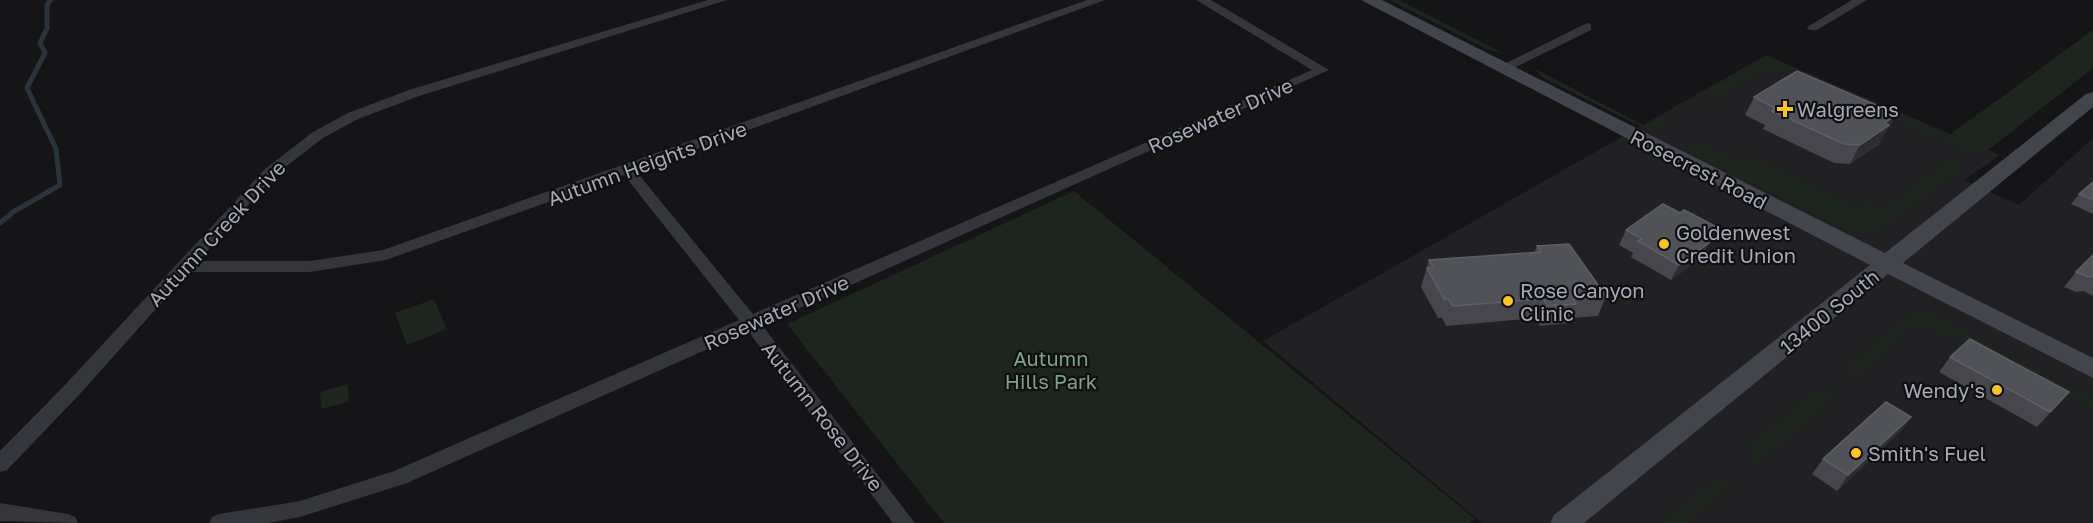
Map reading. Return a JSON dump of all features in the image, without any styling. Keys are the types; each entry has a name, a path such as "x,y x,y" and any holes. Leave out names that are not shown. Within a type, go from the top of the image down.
{"main road":[{"name":"Rosecrest Road","path":"1369,0 2093,369"},
{"name":"13400 South","path":"1564,523 2093,98"},
{"path":"2066,120 2093,111"}],"street":[{"name":"Autumn Creek Drive","path":"0,465 285,159 318,135 353,116 414,93 721,0"},
{"name":"Autumn Heights Drive","path":"184,266 283,270 358,262 404,249 1100,0"},
{"name":"Rosewater Drive","path":"219,523 300,509 399,477 1322,70 1202,0"},
{"path":"1813,27 1861,0"},
{"path":"1503,68 1587,27"},
{"name":"Autumn Rose Drive","path":"628,170 751,323 899,521"},
{"path":"0,512 68,523"}],"shaded area":[{"path":"1766,55 2000,155 1964,180 2019,205 2093,138 2093,523 1482,523 1263,341"}],"green space":[{"path":"1389,0 1399,0 1505,54 1487,49"},
{"path":"2093,30 2093,68 1983,154 1977,156 1783,71 1769,68 1732,88 1718,100 1705,95 1666,117 1673,121 1658,131 1650,131 1545,79 1533,68 1645,126 1768,57 1948,136"},
{"path":"1697,142 1738,161 1749,155 1854,206 1870,203 1882,209 1948,160 1964,168 1873,235 1851,232 1685,150"},
{"name":"Autumn Hills Park","path":"1074,191 1475,519 1469,523 944,523 787,324"},
{"path":"434,299 447,329 407,345 395,313"},
{"path":"1914,311 1934,316 2093,399 2093,408 1955,336 1914,327 1857,378 1850,372 1849,366"},
{"path":"348,384 349,402 321,409 320,392"},
{"path":"1828,388 1841,392 1755,466 1748,459 1750,444 1814,392"},
{"path":"1713,480 1732,482 1687,523 1663,523"}],"building":[{"path":"1797,71 1897,114 1885,123 1889,125 1860,145 1844,144 1772,111 1775,108 1754,97"},
{"path":"2093,182 2093,200 2079,194"},
{"path":"1663,204 1680,213 1684,210 1717,227 1700,239 1709,243 1679,265 1638,241 1642,239 1626,230"},
{"path":"1569,244 1606,296 1573,299 1576,304 1548,306 1543,299 1453,306 1448,299 1444,299 1427,268 1433,267 1429,260 1541,252 1537,246"},
{"path":"2093,255 2093,276 2088,277 2076,272"},
{"path":"1970,339 2069,392 2050,412 1950,357"},
{"name":"Smith's Fuel","path":"1886,402 1911,417 1848,475 1823,459"}],"waterway":[{"path":"0,223 13,212 60,185 56,149 27,88 45,53 40,43 47,28 47,5 51,0"}],"place":[{"name":"Walgreens","path":"1785,109"},
{"name":"Goldenwest Credit Union","path":"1664,244"},
{"name":"Rose Canyon Clinic","path":"1508,301"},
{"name":"Wendy's","path":"1997,390"},
{"name":"Smith's Fuel","path":"1856,453"}]}
